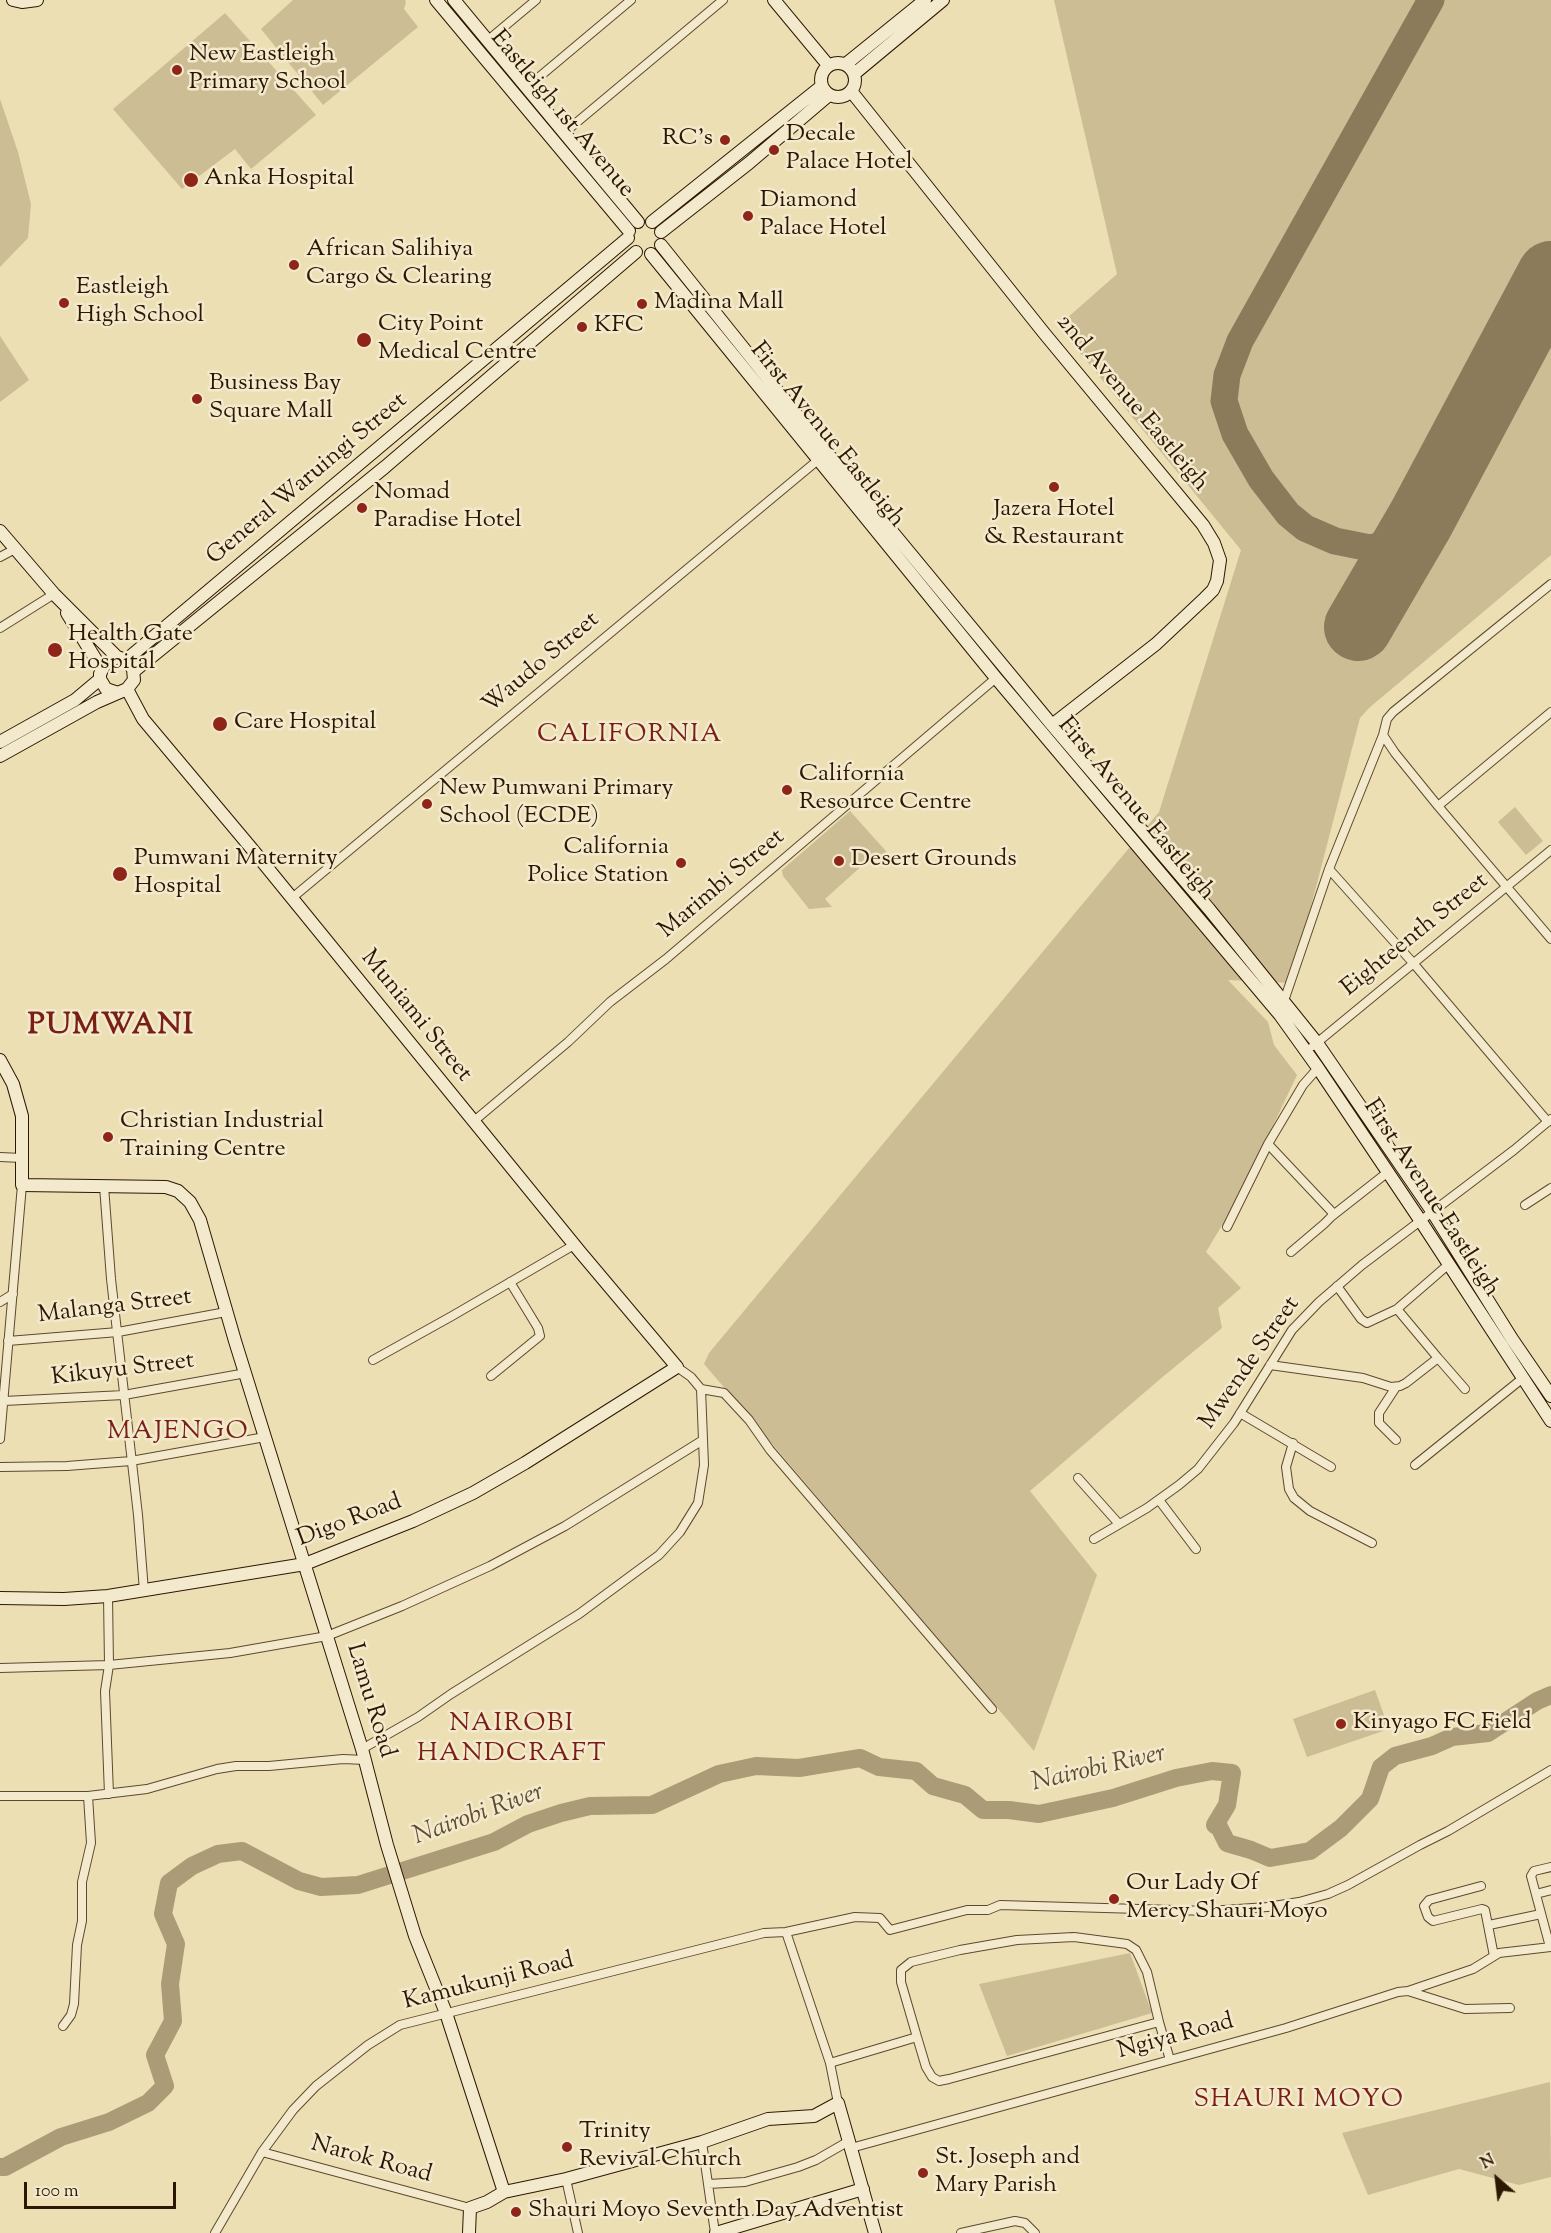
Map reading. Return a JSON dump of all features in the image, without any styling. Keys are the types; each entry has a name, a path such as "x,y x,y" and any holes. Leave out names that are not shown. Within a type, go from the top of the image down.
{"main road":[{"path":"13,0 22,2 37,0"},
{"name":"Eastleigh 1st Avenue","path":"436,0 632,230"},
{"name":"Eastleigh 1st Avenue","path":"454,0 564,133 632,230"},
{"path":"774,0 828,65"},
{"path":"850,69 925,0"},
{"path":"850,69 943,0"},
{"path":"837,62 850,69 855,83 850,92 840,97 825,90 821,74 828,65 837,62"},
{"path":"825,90 749,163 662,232 661,245 651,254 636,252 629,244 632,230 652,222 825,90"},
{"name":"2nd Avenue Eastleigh","path":"850,92 1044,333 1203,525 1214,543 1220,560 1217,581 1205,598 1156,644 1053,725"},
{"path":"652,222 662,232"},
{"name":"General Waruingi Street","path":"126,663 632,230"},
{"name":"First Avenue Eastleigh","path":"661,245 788,405 1209,909 1317,1043 1432,1211 1551,1396"},
{"name":"General Waruingi Street","path":"126,663 385,467 636,252"},
{"name":"First Avenue Eastleigh","path":"651,254 996,678 1239,966 1306,1051 1551,1421"},
{"path":"372,453 385,467"},
{"path":"0,531 54,594 126,663 134,680 123,691 97,702 0,756"},
{"path":"54,594 101,674 106,689 123,691"},
{"path":"0,742 75,700 101,674 109,660 126,663"},
{"name":"Muniami Street","path":"123,691 143,719 292,898 574,1245 677,1367"},
{"path":"0,1060 19,1100 22,1116 22,1185"},
{"name":"Lamu Road","path":"22,1185 166,1187 178,1191 190,1202 200,1220 226,1312 364,1754 387,1845 415,1936 447,2013 504,2192"},
{"name":"Digo Road","path":"0,1598 64,1599 108,1596 304,1564 413,1521 473,1493 525,1463 677,1367"},
{"path":"469,2233 470,2208 487,2202 504,2192 566,2179 702,2142 768,2120 814,2116 838,2103 875,2233"},
{"path":"716,2233 864,2189"}],"street":[{"path":"487,41 536,0"},
{"path":"526,88 631,0"},
{"path":"564,133 723,0"},
{"name":"Waudo Street","path":"292,898 818,460"},
{"path":"0,557 15,549"},
{"path":"1284,1001 1329,869 1383,735 1387,719 1551,584"},
{"path":"0,628 54,594"},
{"name":"Marimbi Street","path":"474,1121 568,1042 610,1002 666,958 996,678"},
{"path":"1438,806 1551,712"},
{"path":"1383,735 1438,806 1551,939"},
{"name":"Eighteenth Street","path":"1306,1051 1551,850"},
{"path":"1329,869 1549,1120"},
{"path":"1227,1227 1268,1144 1303,1085 1318,1068"},
{"name":"Mwende Street","path":"1094,1539 1159,1500 1198,1469 1240,1413 1292,1330 1319,1302 1420,1220 1514,1150 1549,1120"},
{"path":"1268,1144 1330,1210 1332,1216"},
{"path":"0,1157 22,1158"},
{"path":"1291,1252 1388,1172"},
{"path":"0,1438 22,1185"},
{"path":"104,1186 144,1591"},
{"path":"1525,1205 1551,1188"},
{"path":"373,1360 574,1245"},
{"path":"1337,1286 1361,1319 1367,1323 1397,1309 1449,1264"},
{"path":"491,1376 540,1336 538,1328 510,1282"},
{"path":"0,1302 13,1294"},
{"path":"1397,1309 1464,1389"},
{"name":"Malanga Street","path":"8,1341 118,1332 226,1312"},
{"path":"1396,1440 1379,1423 1379,1413 1396,1387 1406,1383 1438,1358"},
{"path":"1270,1365 1363,1378 1396,1387"},
{"path":"0,1796 109,1794 147,1789 217,1769 236,1766 269,1766 343,1760 364,1754 451,1694 579,1614 659,1555 680,1532 698,1503 704,1465 701,1389 691,1377 677,1367"},
{"name":"Kikuyu Street","path":"4,1401 124,1395 246,1373"},
{"path":"1415,1466 1523,1378"},
{"path":"701,1389 724,1393 749,1420 770,1450 992,1709"},
{"path":"1240,1413 1331,1467"},
{"path":"0,1467 67,1466 131,1461 265,1437"},
{"path":"0,1668 109,1665 230,1653 327,1636 402,1606 490,1566 575,1520 703,1440"},
{"path":"1293,1443 1286,1467 1289,1489 1294,1498 1310,1511 1372,1543"},
{"path":"1078,1478 1119,1524"},
{"path":"1159,1500 1196,1549"},
{"path":"108,1596 109,1665 105,1691 109,1794"},
{"name":"Kamukunji Road","path":"215,2233 262,2152 293,2110 316,2086 368,2045 400,2025 758,1935 786,1932 855,1917 880,1918 890,1930 966,1910 988,1910 1000,1905 1209,1911 1299,1902 1328,1894 1348,1885 1448,1832 1551,1770"},
{"path":"63,2026 74,2004 77,1945 82,1921 82,1882 91,1843 88,1796"},
{"path":"1408,1991 1473,1968 1499,1953 1550,1947 1532,1873 1551,1867"},
{"path":"1481,1886 1429,1900 1424,1906 1428,1917 1433,1921 1482,1909 1487,1913 1494,1956"},
{"path":"1536,1894 1551,1890"},
{"path":"1489,1925 1541,1914"},
{"path":"786,1932 830,2063 838,2103"},
{"path":"1159,2022 939,2081 932,2077 926,2067 901,1982 901,1970 911,1962 960,1950 1028,1940 1074,1937 1127,1944 1136,1950 1146,1972 1170,2060"},
{"name":"Ngiya Road","path":"708,2184 745,2182 798,2167 850,2145 1286,2028 1386,1994 1408,1991 1466,2009 1510,2008"},
{"path":"830,2063 917,2037"},
{"path":"702,2142 716,2233"},
{"name":"Narok Road","path":"262,2152 470,2208"},
{"path":"566,2179 578,2233"},
{"path":"961,2233 1015,2221 1025,2223 1035,2233"}],"shaded area":[{"path":"293,0 405,0 404,9 418,27 323,105 261,29"},
{"path":"1054,0 1551,0 1551,555 1360,718 1291,983 1228,980 1268,1022 1274,1045 1297,1075 1240,1195 1206,1252 1241,1288 1218,1308 1222,1328 1030,1491 1097,1575 1034,1751 704,1364 709,1353 1159,812 1241,550 1058,326 1117,274"},
{"name":"New Eastleigh Primary School","path":"225,13 316,115 251,169 235,149 182,189 113,109"},
{"path":"0,99 18,152 31,204 28,238 0,267"},
{"path":"0,336 29,380 0,402"},
{"path":"1515,807 1543,841 1526,855 1498,822"},
{"name":"Desert Grounds","path":"850,811 893,859 877,864 865,863 825,899 832,907 809,909 783,876 782,870"},
{"name":"Kinyago FC Field","path":"1375,1690 1389,1729 1307,1757 1293,1719"},
{"path":"1130,1953 1152,2013 1007,2056 979,1984"},
{"path":"1550,2082 1551,2177 1519,2185 1459,2169 1368,2195 1342,2133"}],"waterway":[{"name":"Nairobi River","path":"0,2167 5,2167 61,2137 109,2122 148,2103 165,2086 155,2055 173,2021 170,1984 176,1944 163,1914 169,1883 192,1866 218,1854 242,1851 299,1881 321,1887 358,1885 494,1842 528,1824 561,1813 590,1806 652,1805 719,1774 756,1766 799,1768 860,1758 879,1767 916,1771 933,1786 965,1795 983,1810 1009,1810 1039,1814 1113,1798 1176,1778 1212,1771 1232,1773 1227,1805 1215,1825 1218,1825 1227,1843 1270,1858 1310,1851 1341,1828 1370,1799 1381,1767 1395,1756 1432,1746 1452,1737 1488,1733 1537,1701 1551,1695"}],"taxiway":[{"path":"1421,519 1400,538 1370,548 1335,541 1305,528 1288,514 1261,479 1235,434 1224,401 1227,375 1240,341 1431,0"}],"runway":[{"path":"1358,627 1421,519 1551,275"}],"place":[{"name":"New Eastleigh Primary School","path":"177,70"},
{"name":"RC's","path":"725,140"},
{"name":"Decale Palace Hotel","path":"774,150"},
{"name":"Anka Hospital","path":"191,180"},
{"name":"Diamond Palace Hotel","path":"748,216"},
{"name":"African Salihiya Cargo & Clearing","path":"294,265"},
{"name":"Eastleigh High School","path":"64,303"},
{"name":"Madina Mall","path":"642,304"},
{"name":"KFC","path":"582,327"},
{"name":"City Point Medical Centre","path":"364,340"},
{"name":"Business Bay Square Mall","path":"197,399"},
{"name":"Jazera Hotel & Restaurant","path":"1054,487"},
{"name":"Nomad Paradise Hotel","path":"362,508"},
{"name":"Health Gate Hospital","path":"55,650"},
{"name":"Care Hospital","path":"220,724"},
{"name":"California Resource Centre","path":"787,790"},
{"name":"New Pumwani Primary School (ECDE)","path":"427,804"},
{"name":"Desert Grounds","path":"839,861"},
{"name":"California Police Station","path":"681,863"},
{"name":"Pumwani Maternity Hospital","path":"120,874"},
{"name":"Christian Industrial Training Centre","path":"108,1137"},
{"name":"Kinyago FC Field","path":"1341,1724"},
{"name":"Our Lady Of Mercy Shauri Moyo","path":"1114,1899"},
{"name":"Trinity Revival Church","path":"567,2147"},
{"name":"St. Joseph and Mary Parish","path":"923,2173"},
{"name":"Shauri Moyo Seventh Day Adventist","path":"516,2212"}],"district":[{"name":"CALIFORNIA","path":"630,737"},
{"name":"PUMWANI","path":"111,1028"},
{"name":"MAJENGO","path":"178,1434"},
{"name":"NAIROBI HANDCRAFT","path":"512,1741"},
{"name":"SHAURI MOYO","path":"1299,2102"}]}
